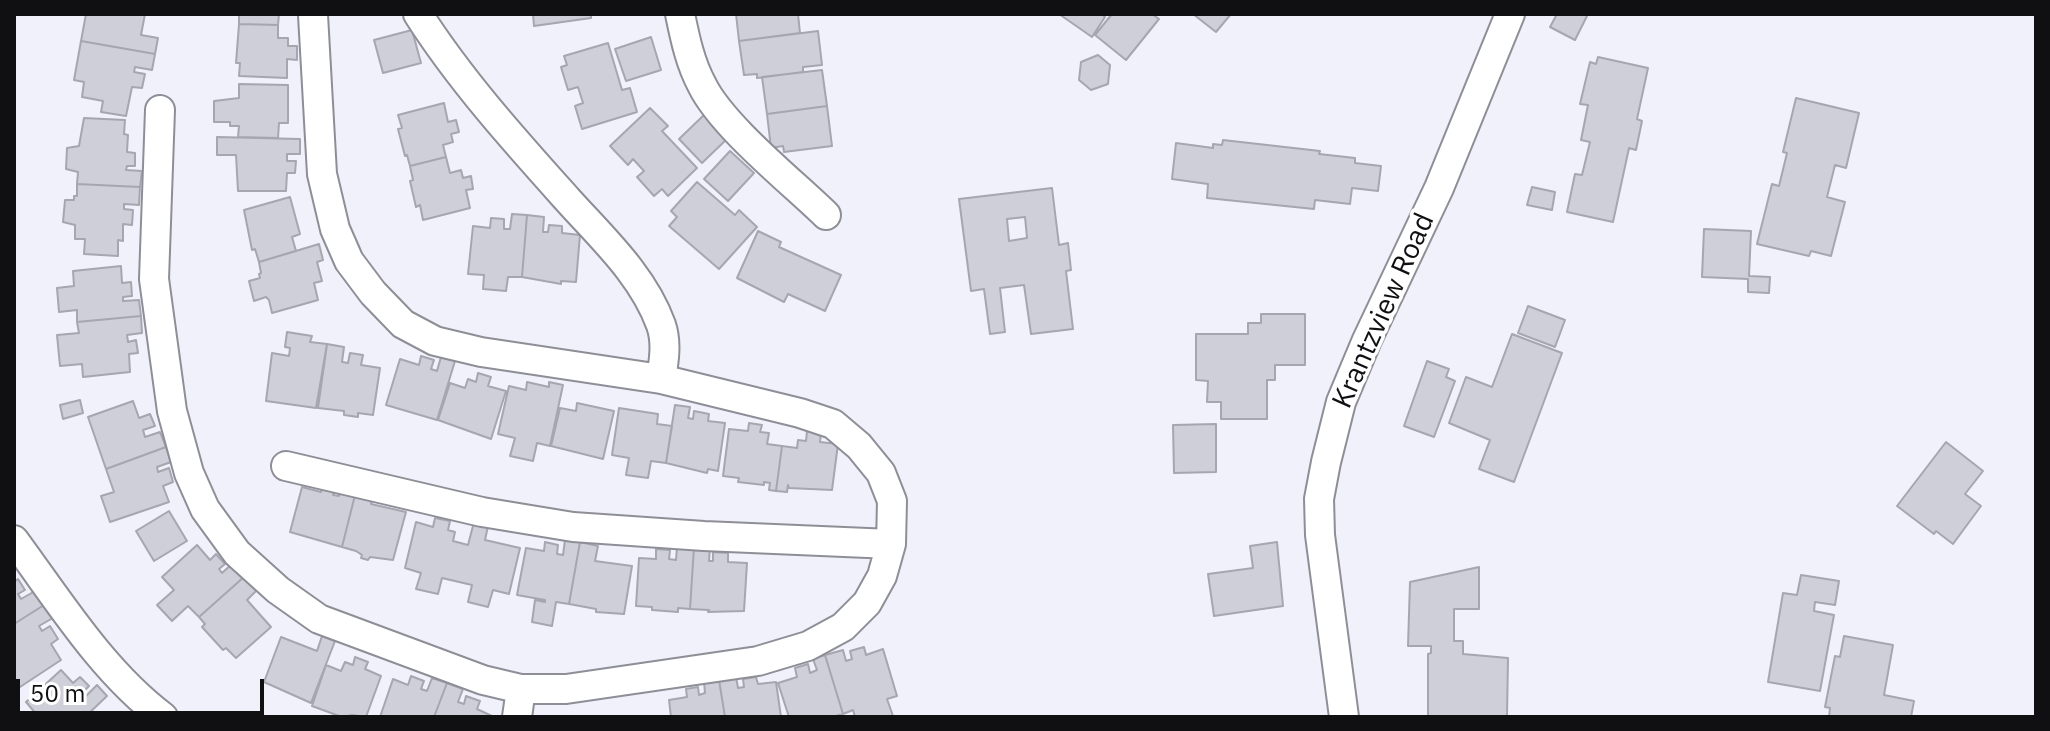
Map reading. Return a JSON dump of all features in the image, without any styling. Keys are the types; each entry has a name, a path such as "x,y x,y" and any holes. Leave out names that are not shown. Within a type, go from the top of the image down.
{"street":[{"path":"418,14 436,42 532,159 637,278 663,328 665,355 661,379"},
{"path":"680,14 687,50 702,87 731,123 826,215"},
{"name":"Krantzview Road","path":"1344,717 1320,535 1319,499 1326,462 1341,402 1439,188 1510,14"},
{"path":"160,110 154,279 172,411 189,473 205,509 237,553 278,590 319,619 483,680 519,703 566,689 758,661 808,646 843,627 867,603 882,576 891,544 892,501 881,473 859,446 833,424 661,379 481,352 435,341 403,324 373,293 349,261 335,229 322,174 313,15"},
{"path":"286,466 482,512 573,527 891,544"},
{"path":"14,540 91,643 141,700 163,717"}],"building":[{"path":"86,14 145,14 141,35 158,38 155,54 81,41"},
{"path":"239,14 279,14 278,25 239,24"},
{"path":"533,14 591,14 591,18 534,26"},
{"path":"736,14 798,14 800,33 739,41"},
{"path":"1059,14 1102,14 1105,17 1092,37"},
{"path":"1112,14 1152,14 1159,19 1126,60 1095,35"},
{"path":"1193,14 1231,14 1216,32"},
{"path":"1557,14 1588,14 1575,40 1550,27"},
{"path":"239,24 278,25 278,38 288,38 288,46 297,46 297,60 287,59 287,78 239,76 240,63 236,63"},
{"path":"412,30 421,63 383,73 374,40"},
{"path":"818,31 822,65 803,67 803,72 757,78 757,74 744,75 739,41"},
{"path":"651,37 661,70 626,81 615,49"},
{"path":"81,41 155,54 152,70 135,67 134,72 145,74 142,88 132,87 126,116 101,112 103,101 82,97 84,82 74,80"},
{"path":"608,43 622,90 630,88 637,112 582,129 575,106 583,103 578,87 568,90 561,67 567,65 564,56"},
{"path":"1098,55 1110,65 1108,84 1091,90 1079,80 1081,62"},
{"path":"1598,57 1648,68 1637,119 1642,121 1636,150 1629,148 1613,222 1567,212 1575,174 1582,175 1590,142 1581,140 1588,105 1580,104 1590,62 1596,64"},
{"path":"822,70 827,106 767,114 762,77"},
{"path":"239,84 288,85 288,123 279,123 278,138 238,137 239,126 230,126 230,122 214,122 214,101 239,98"},
{"path":"1796,98 1859,113 1846,168 1835,165 1827,197 1845,202 1831,256 1811,251 1809,256 1757,244 1772,184 1779,186 1787,153 1783,152"},
{"path":"444,103 448,122 456,120 459,132 451,134 453,142 443,145 446,157 410,166 398,129 402,128 398,115"},
{"path":"827,106 832,146 784,152 783,146 771,148 767,114"},
{"path":"650,108 668,126 662,131 697,168 668,196 662,189 654,196 637,177 644,171 633,159 628,165 610,146"},
{"path":"705,114 728,138 702,163 679,139"},
{"path":"84,118 125,120 127,152 135,153 135,166 127,166 126,170 142,171 140,187 77,184 78,172 66,169 67,148 79,146"},
{"path":"217,137 300,139 300,154 287,154 287,161 296,161 295,173 287,173 286,191 238,191 236,155 217,155"},
{"path":"1223,140 1320,151 1319,154 1355,158 1355,163 1381,166 1378,191 1352,188 1350,204 1315,200 1314,209 1207,198 1208,184 1172,179 1176,143 1213,148 1213,144 1222,145"},
{"path":"730,151 754,173 728,201 704,179"},
{"path":"446,157 450,173 461,170 463,178 471,176 473,189 466,190 470,208 423,220 420,205 416,207 410,166"},
{"path":"697,182 735,215 739,210 757,227 719,269 669,226 677,217 671,211"},
{"path":"77,184 140,187 139,205 124,204 124,209 133,210 132,225 123,224 123,241 118,240 118,256 84,254 85,239 75,239 75,225 63,222 65,200 74,200 77,196"},
{"path":"1532,187 1555,192 1552,210 1527,205"},
{"path":"1052,188 1059,245 1068,243 1071,270 1066,271 1073,329 1031,334 1024,285 1000,288 1005,332 990,334 984,289 971,291 959,199","holes":["1025,217 1027,238 1009,241 1007,219"]},
{"path":"290,197 300,234 292,237 296,251 259,262 255,249 252,250 244,210"},
{"path":"512,214 527,215 522,277 508,277 506,291 483,289 484,275 468,274 473,226 490,228 491,218 504,219 504,229 510,229"},
{"path":"527,215 544,217 543,232 548,232 549,225 562,226 562,233 580,235 576,282 561,281 561,284 522,277"},
{"path":"1704,229 1751,231 1749,276 1770,277 1769,293 1748,292 1748,279 1702,277"},
{"path":"758,231 781,242 779,247 841,275 825,311 788,294 784,302 737,278"},
{"path":"319,244 323,260 317,262 322,281 314,283 318,300 272,313 266,297 254,301 249,281 260,278 259,262"},
{"path":"121,266 122,283 131,282 132,296 123,297 123,301 139,300 141,316 77,322 77,310 59,312 57,288 74,286 73,271"},
{"path":"1528,306 1565,320 1555,347 1518,333"},
{"path":"1261,314 1305,314 1305,365 1275,365 1275,380 1267,380 1267,419 1221,419 1221,402 1207,402 1208,381 1196,380 1196,334 1248,334 1248,323 1261,323"},
{"path":"141,316 142,333 127,335 128,342 136,340 138,353 129,354 130,372 83,377 82,364 60,366 57,335 79,333 77,322"},
{"path":"287,332 312,336 310,342 327,344 316,408 266,401 272,353 289,356 290,348 285,347"},
{"path":"1512,334 1562,353 1514,482 1479,469 1490,440 1449,423 1466,377 1492,387"},
{"path":"327,344 344,347 342,362 348,363 350,353 363,355 361,365 380,368 373,415 358,413 358,417 344,415 344,411 318,408"},
{"path":"421,356 434,360 431,369 437,371 441,357 455,361 437,420 386,405 400,359 419,365"},
{"path":"1427,361 1449,369 1446,377 1455,381 1434,437 1404,426"},
{"path":"478,373 491,377 488,386 506,391 491,439 438,420 450,383 465,388 468,379 476,382"},
{"path":"527,382 549,387 549,382 563,385 550,446 537,443 533,461 510,456 515,438 498,434 509,386 526,390"},
{"path":"80,400 83,413 63,419 60,405"},
{"path":"133,401 139,418 150,414 155,426 143,430 145,437 160,432 166,447 106,469 88,417"},
{"path":"577,403 614,411 603,459 551,446 560,408 576,411"},
{"path":"675,405 690,407 688,418 693,419 694,411 709,414 708,421 725,423 718,471 708,469 707,473 666,463"},
{"path":"619,408 658,414 657,424 672,426 666,463 651,461 648,478 626,475 629,458 612,455"},
{"path":"749,423 762,425 760,432 769,433 767,444 782,446 776,491 769,490 770,483 738,482 739,478 723,476 729,429 748,431"},
{"path":"1216,424 1216,472 1174,473 1173,425"},
{"path":"807,431 821,433 820,442 838,444 832,490 789,488 788,485 787,492 776,491 782,446 797,448 798,440 806,441"},
{"path":"1946,442 1983,471 1965,494 1981,506 1953,544 1897,506"},
{"path":"166,447 171,462 157,467 158,472 169,468 173,482 163,486 169,502 110,522 101,496 114,492 106,469"},
{"path":"342,483 357,487 342,547 290,532 302,487 321,492 323,485 336,488 333,495 339,496"},
{"path":"357,487 374,491 371,504 406,512 393,560 370,557 368,560 361,558 362,555 356,551 342,547"},
{"path":"169,511 187,541 154,561 136,531"},
{"path":"435,518 450,521 448,530 455,532 453,541 468,545 474,522 488,526 485,540 520,548 509,594 493,590 488,607 468,602 472,585 442,578 438,594 416,589 421,573 405,568 416,522 433,527"},
{"path":"565,540 580,542 569,604 556,602 552,626 532,622 535,600 545,600 517,595 526,548 544,551 545,542 558,545 557,554 563,555"},
{"path":"580,542 598,546 595,561 632,566 624,614 596,612 596,609 569,604"},
{"path":"1277,542 1283,606 1214,616 1208,574 1253,568 1250,546"},
{"path":"197,545 210,560 216,554 225,564 219,569 222,573 233,563 245,576 199,617 188,606 172,621 157,605 174,590 162,577"},
{"path":"677,546 694,547 690,609 678,608 678,612 636,606 639,558 656,559 656,549 670,550 669,559 676,560"},
{"path":"694,547 710,547 709,561 713,561 713,552 728,553 728,562 747,563 744,611 690,609"},
{"path":"1479,567 1479,609 1454,609 1454,641 1463,641 1463,654 1508,658 1507,716 1428,717 1428,654 1431,653 1431,646 1408,646 1410,582"},
{"path":"1801,575 1839,581 1835,605 1815,602 1814,611 1834,615 1820,691 1768,682 1783,593 1797,595"},
{"path":"245,576 258,589 247,600 271,627 236,658 226,648 223,650 202,627 205,624 199,617"},
{"path":"18,579 25,590 18,594 21,599 35,591 44,605 14,624 14,582"},
{"path":"44,605 53,618 39,626 42,631 50,626 58,639 51,644 61,660 20,687 14,677 14,624"},
{"path":"322,636 335,641 311,703 264,682 281,637 317,651"},
{"path":"1844,636 1893,645 1884,695 1914,701 1911,717 1829,717 1830,708 1825,707 1835,656 1840,657"},
{"path":"864,647 866,655 883,649 897,696 887,699 893,716 855,717 853,710 843,714 825,655 843,650 846,661 852,659 850,651"},
{"path":"825,655 843,714 789,717 778,683 797,677 795,668 808,664 810,673 817,670 813,659"},
{"path":"355,657 368,662 365,669 381,676 366,717 342,717 312,706 326,665 341,671 345,662 353,665"},
{"path":"61,670 73,683 80,677 89,686 82,693 86,696 97,685 107,696 85,717 35,717 37,715 26,702"},
{"path":"411,676 424,681 421,689 427,691 432,678 447,683 434,717 380,717 393,679 408,685"},
{"path":"736,677 738,688 744,687 743,679 756,677 758,684 776,682 781,717 725,717 719,680"},
{"path":"719,680 725,717 671,717 669,700 687,697 686,689 698,687 699,695 705,693 704,682"},
{"path":"447,683 463,689 458,702 464,704 466,696 480,701 477,709 494,717 434,717"}]}
